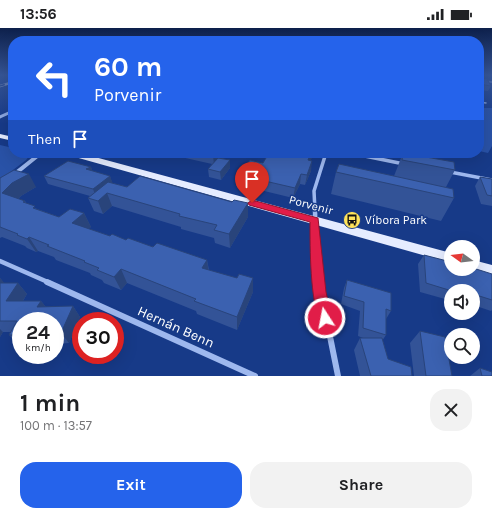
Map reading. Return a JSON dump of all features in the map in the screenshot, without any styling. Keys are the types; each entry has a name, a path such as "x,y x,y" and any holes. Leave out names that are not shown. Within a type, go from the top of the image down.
{"main road":[{"name":"Porvenir","path":"89,158 444,256"},
{"path":"480,267 492,270"}],"street":[{"path":"0,186 35,158"},
{"path":"324,158 314,191 316,254 320,292 338,376"},
{"path":"374,158 410,165"},
{"path":"431,158 432,169"},
{"path":"446,172 492,180"},
{"name":"Hernán Benn","path":"0,261 255,376"}],"shaded area":[{"path":"484,108 492,108 492,146 488,153 484,152"},
{"path":"0,145 8,147 8,158 28,158 26,160 0,180"}],"building":[{"path":"218,158 230,160 220,172 208,169"},
{"path":"266,158 309,158 308,160 312,161 307,175 301,174 295,188 239,175 250,160 263,163"},
{"path":"402,158 431,158 454,162 455,170 402,160"},
{"path":"68,161 91,167 86,169 110,176 93,189 44,176"},
{"path":"339,164 453,189 454,198 336,172"},
{"path":"14,170 29,174 12,183 2,193 35,206 33,208 59,217 70,209 84,213 72,223 110,236 112,234 126,240 128,238 153,247 157,243 207,260 202,268 237,278 239,274 253,278 237,317 194,301 196,299 121,269 114,277 97,270 99,268 84,262 85,261 47,246 49,245 29,237 27,239 0,227 0,178"},
{"path":"140,176 232,202 234,200 248,203 229,234 214,230 217,225 179,216 180,214 107,193 98,201 88,198 108,182 127,187"},
{"path":"480,177 492,179 492,196 487,195"},
{"path":"424,255 444,260 444,276 480,276 480,270 492,274 492,300 480,296 480,284 444,284 444,289 426,283"},
{"path":"347,280 391,293 391,311 386,309 386,335 363,328 364,302 344,296"},
{"path":"0,283 18,283 6,301 41,301 37,307 73,306 64,326 64,312 12,312 12,321 0,321"},
{"path":"420,331 444,337 444,364 450,364 452,376 426,376"},
{"path":"360,338 382,338 388,359 411,367 412,376 371,376"},
{"path":"480,368 492,372 492,376 482,376"}],"place":[{"name":"Víbora Park","path":"352,220"}],"route":[{"path":"252,203 314,220 320,292 325,318"}]}
